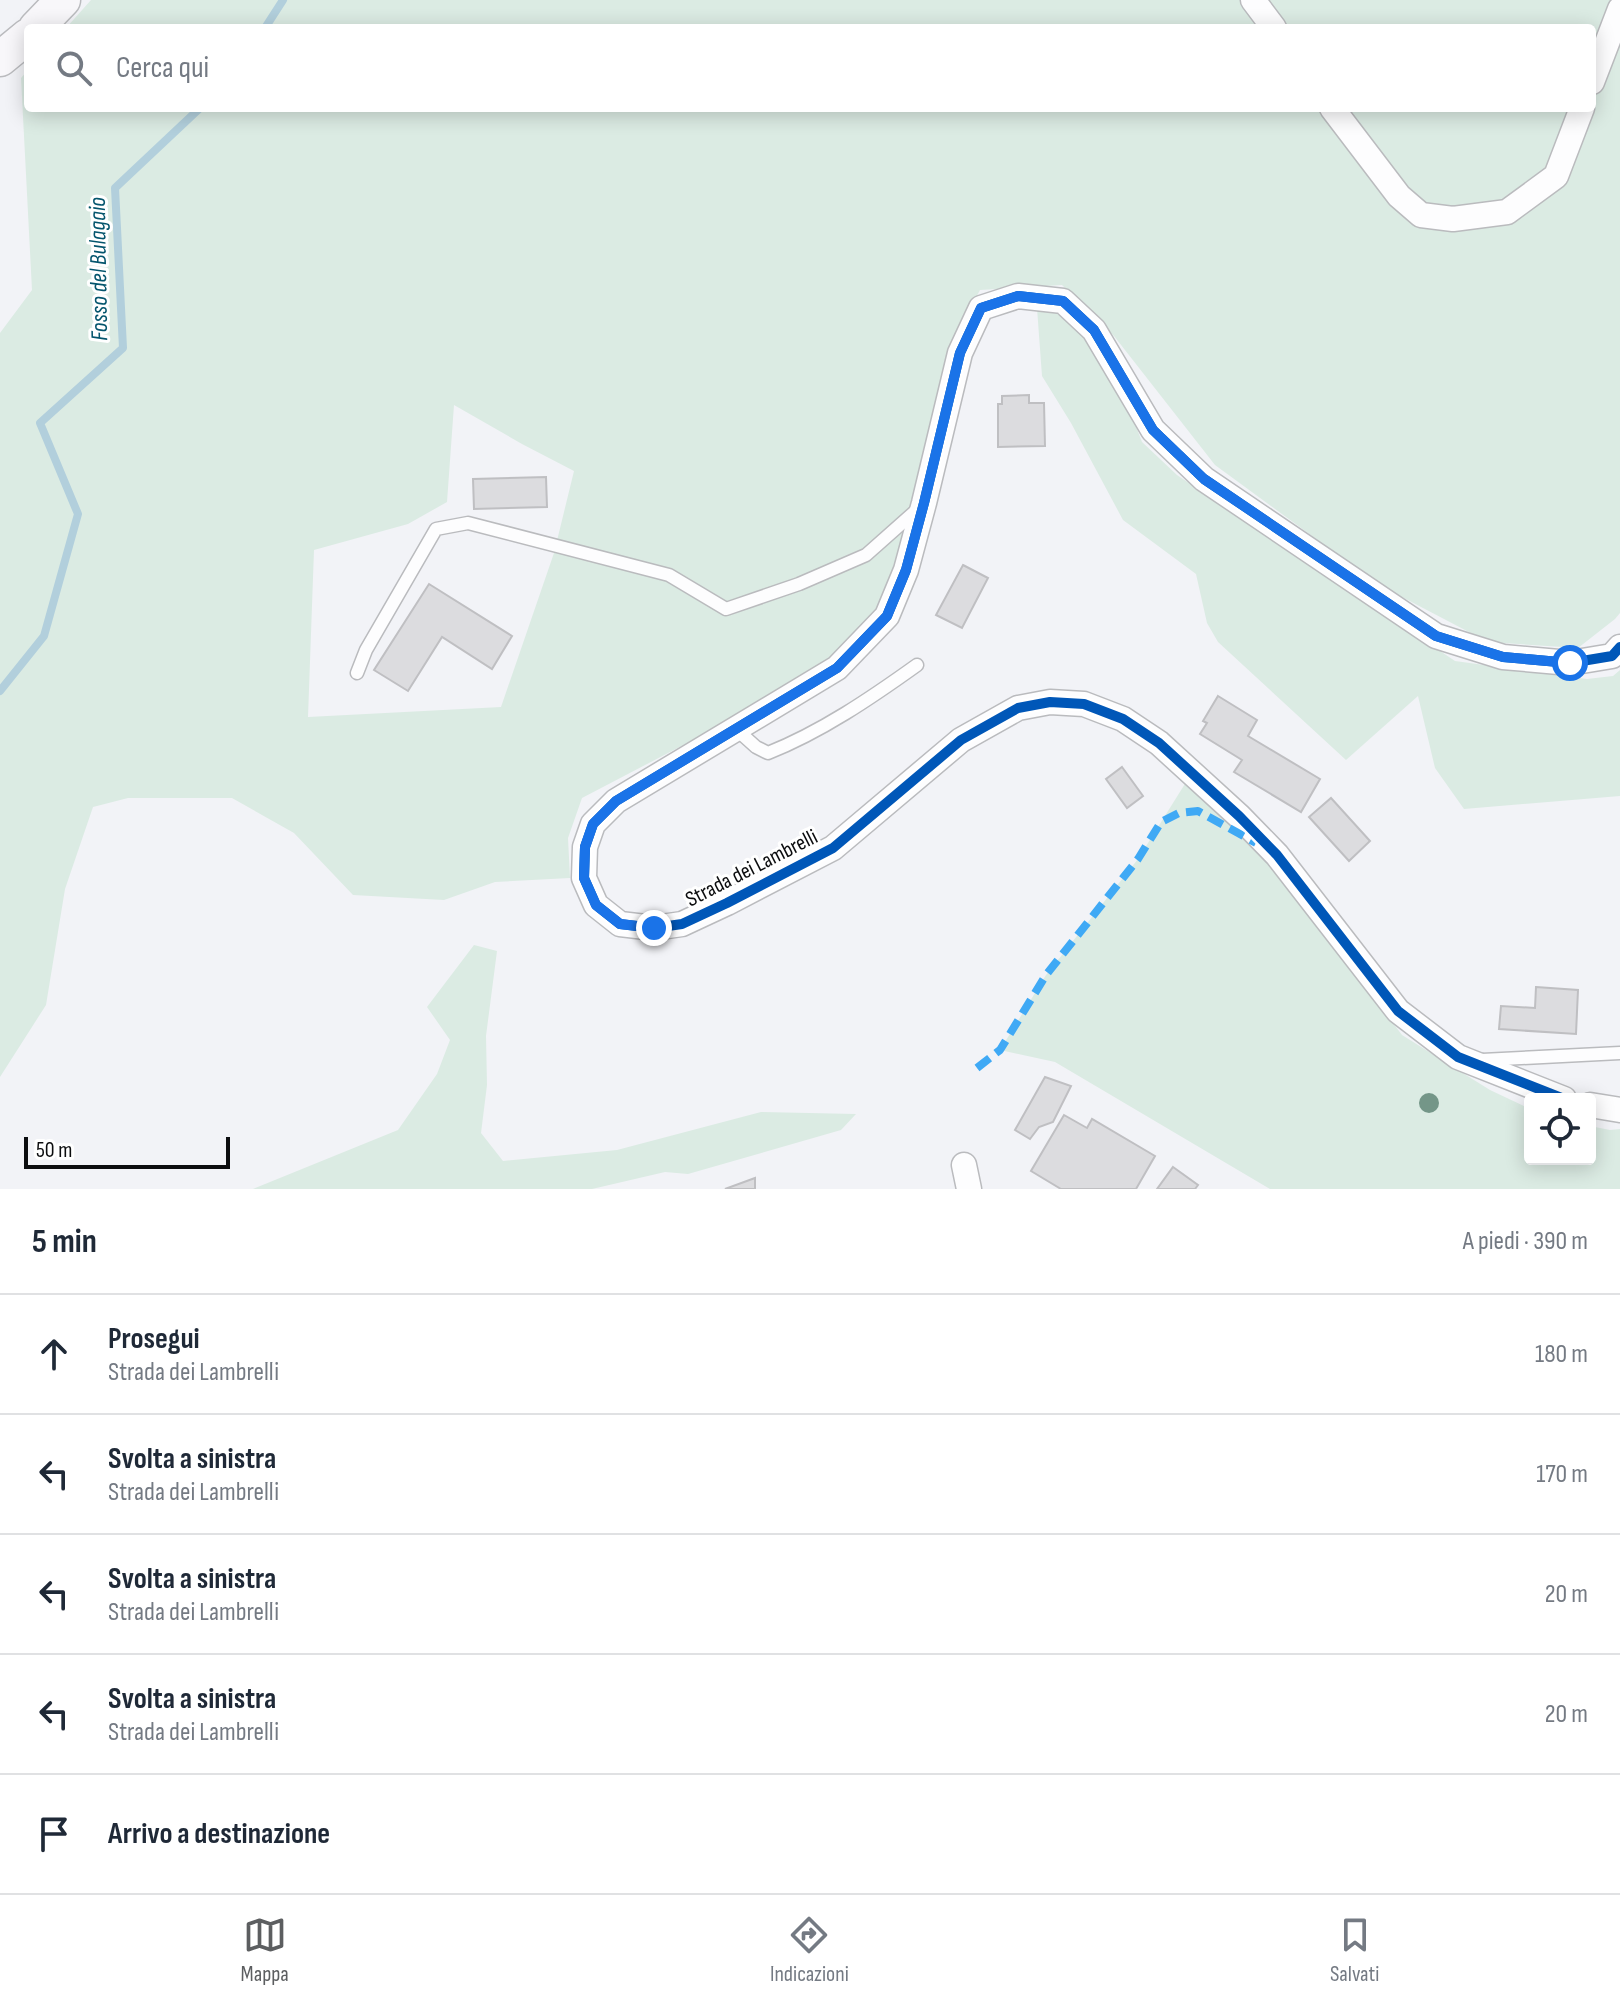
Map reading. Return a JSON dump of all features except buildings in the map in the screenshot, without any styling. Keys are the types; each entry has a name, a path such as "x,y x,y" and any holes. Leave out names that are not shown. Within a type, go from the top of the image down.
{"main road":[{"path":"40,24 63,0"},
{"path":"0,59 24,39"}],"street":[{"path":"1253,0 1271,24"},
{"path":"1596,72 1620,9"},
{"path":"1335,112 1399,196 1421,215 1453,219 1507,212 1556,176 1580,112"},
{"name":"Strada dei Lambrelli","path":"1549,1093 1458,1057 1398,1011 1277,855 1239,816 1159,743 1123,719 1084,704 1050,702 1018,708 961,740 833,848 682,924 654,928 620,924 596,905 584,878 585,847 593,824 616,801 837,668 887,616 906,570 960,353 981,308 1018,296 1063,301 1094,330 1153,430 1204,479 1436,636 1503,657 1570,663 1612,656 1620,647"},
{"path":"1596,1106 1620,1110"}],"lane":[{"path":"357,673 366,650 436,529 468,523 669,575 726,609 799,584 866,555 924,503"},
{"path":"736,729 768,753 808,735 917,665"},
{"path":"1466,1060 1620,1053"}],"shaded area":[{"path":"91,0 1620,0 1620,613 1578,648 1488,642 1379,585 1215,465 1114,336 1062,285 980,290 951,345 903,548 876,620 827,667 582,798 568,838 570,878 495,882 444,900 353,895 294,833 232,798 128,798 93,807 65,889 46,1005 0,1077 0,333 32,290 21,78 24,75 24,112 1596,112 1596,24 70,24","holes":["454,405 574,471 554,553 501,707 308,717 314,550 408,524 447,502"]},
{"path":"1037,308 1061,314 1083,326 1125,398 1142,442 1177,475 1455,661 1587,679 1613,676 1620,670 1620,796 1464,809 1435,768 1418,696 1346,760 1218,642 1207,623 1196,574 1123,520 1042,376"},
{"path":"1188,779 1226,810 1287,883 1402,1035 1490,1090 1524,1106 1524,1165 1596,1165 1596,1127 1620,1129 1620,1189 1270,1189 1055,1062 1000,1050 1046,975 1138,859"},
{"path":"474,945 497,951 486,1036 487,1085 481,1133 503,1161 617,1150 761,1112 856,1114 841,1130 688,1174 665,1172 592,1189 253,1189 398,1130 437,1074 450,1040 427,1007"}],"waterway":[{"name":"Fosso del Bulagaio","path":"268,24 283,0"},
{"name":"Fosso del Bulagaio","path":"0,691 44,636 78,514 40,423 123,348 115,188 196,112"}],"marked path":[{"path":"977,1068 1000,1050 1046,975 1138,859 1161,822 1179,813 1198,811 1256,843"}],"cycle path":[{"path":"1549,1093 1458,1057 1398,1011 1277,855 1239,816 1159,743 1123,719 1084,704 1050,702 1018,708 961,740 833,848 682,924 654,928 620,924 596,905 584,878 585,847 593,824 616,801 837,668 887,616 906,570 960,353 981,308 1018,296 1063,301 1094,330 1153,430 1204,479 1436,636 1503,657 1570,663 1612,656 1620,647"}],"route":[{"path":"654,928 620,924 596,905 584,878 585,847 593,824 616,801 837,668 887,616 906,570 960,353 981,308 1018,296 1063,301 1094,330 1153,430 1204,479 1436,636 1503,657 1570,663"}]}
